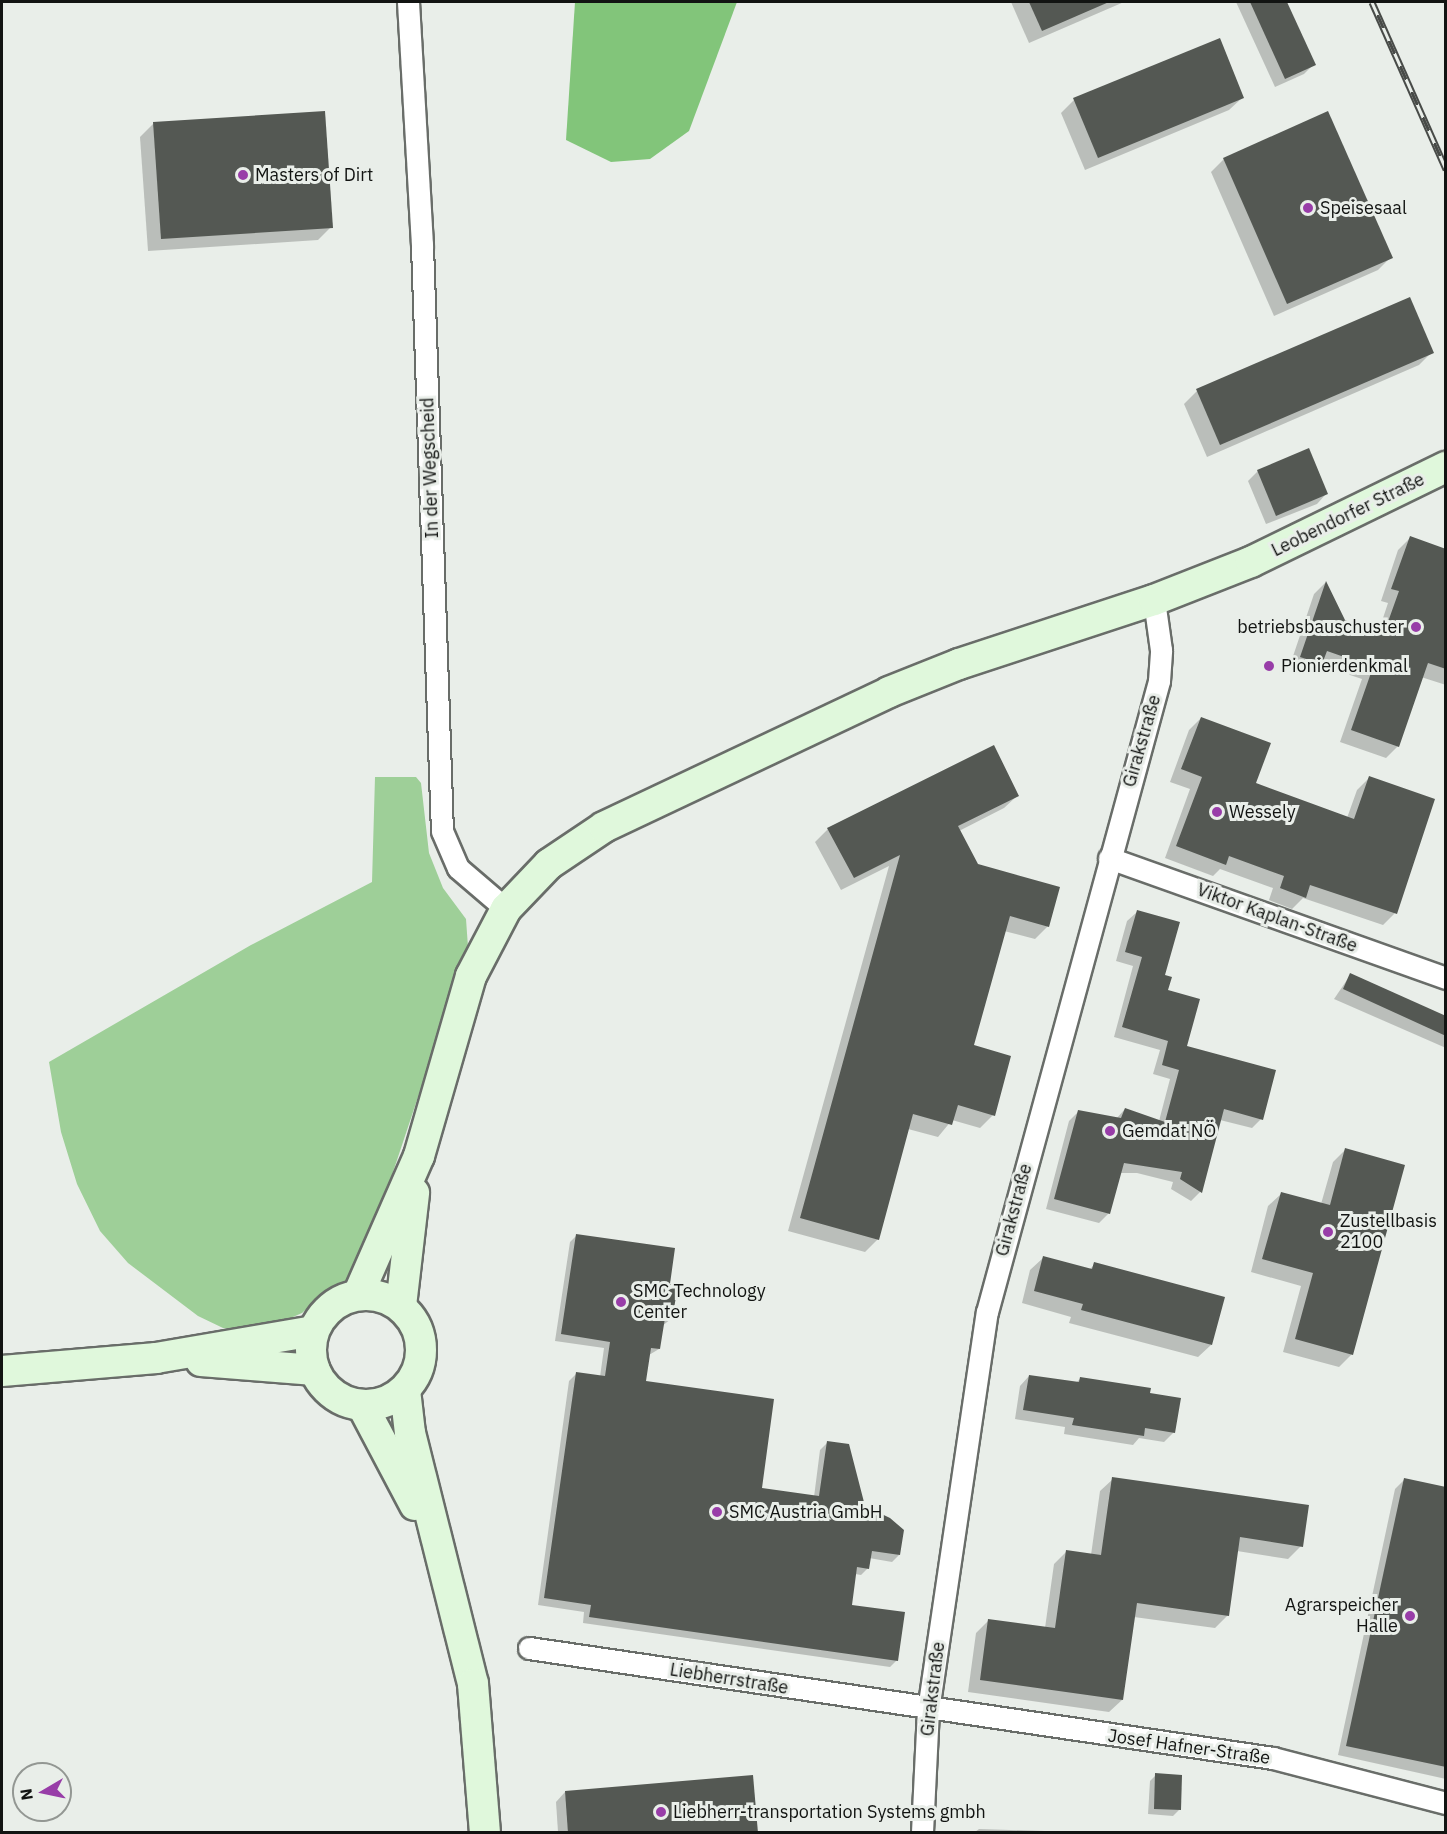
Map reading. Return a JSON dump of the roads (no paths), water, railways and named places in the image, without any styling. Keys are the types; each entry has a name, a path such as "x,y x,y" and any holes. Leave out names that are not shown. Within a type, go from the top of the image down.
{"main road":[{"name":"Leobendorfer Straße","path":"419,1156 471,976 506,909 549,864 604,827 802,731 959,664 1154,600 1251,562 1446,467"},
{"path":"358,1295 419,1156"},
{"path":"401,1306 419,1156"},
{"path":"358,1295 381,1296 401,1306 414,1321 422,1347 419,1366 405,1390 385,1402 362,1405 338,1398 315,1370 311,1344 314,1331 326,1311 358,1295"},
{"path":"2,1371 156,1358 314,1331"},
{"path":"156,1358 315,1370"},
{"path":"405,1390 410,1433 472,1683 485,1833"},
{"path":"362,1405 440,1555"}],"street":[{"name":"In der Wegscheid","path":"408,2 422,234 442,831 458,868 506,909"},
{"name":"Girakstraße","path":"922,1833 928,1710 987,1312 1159,681 1161,650 1154,600"},
{"name":"Viktor Kaplan-Straße","path":"1110,858 1446,978"},
{"name":"Liebherrstraße","path":"529,1648 928,1710"},
{"name":"Josef Hafner-Straße","path":"928,1710 1273,1758 1446,1803"}],"railway":[{"path":"1372,2 1446,169"}],"place":[{"name":"Masters of Dirt","path":"243,175"},
{"name":"Speisesaal","path":"1308,208"},
{"name":"betriebsbauschuster","path":"1416,627"},
{"name":"Pionierdenkmal","path":"1269,666"},
{"name":"Wessely","path":"1217,812"},
{"name":"Gemdat NÖ","path":"1110,1131"},
{"name":"Zustellbasis 2100","path":"1328,1232"},
{"name":"SMC Technology Center","path":"621,1302"},
{"name":"SMC Austria GmbH","path":"717,1512"},
{"name":"Agrarspeicher Halle","path":"1410,1616"},
{"name":"Liebherr-transportation Systems gmbh","path":"661,1812"}]}
